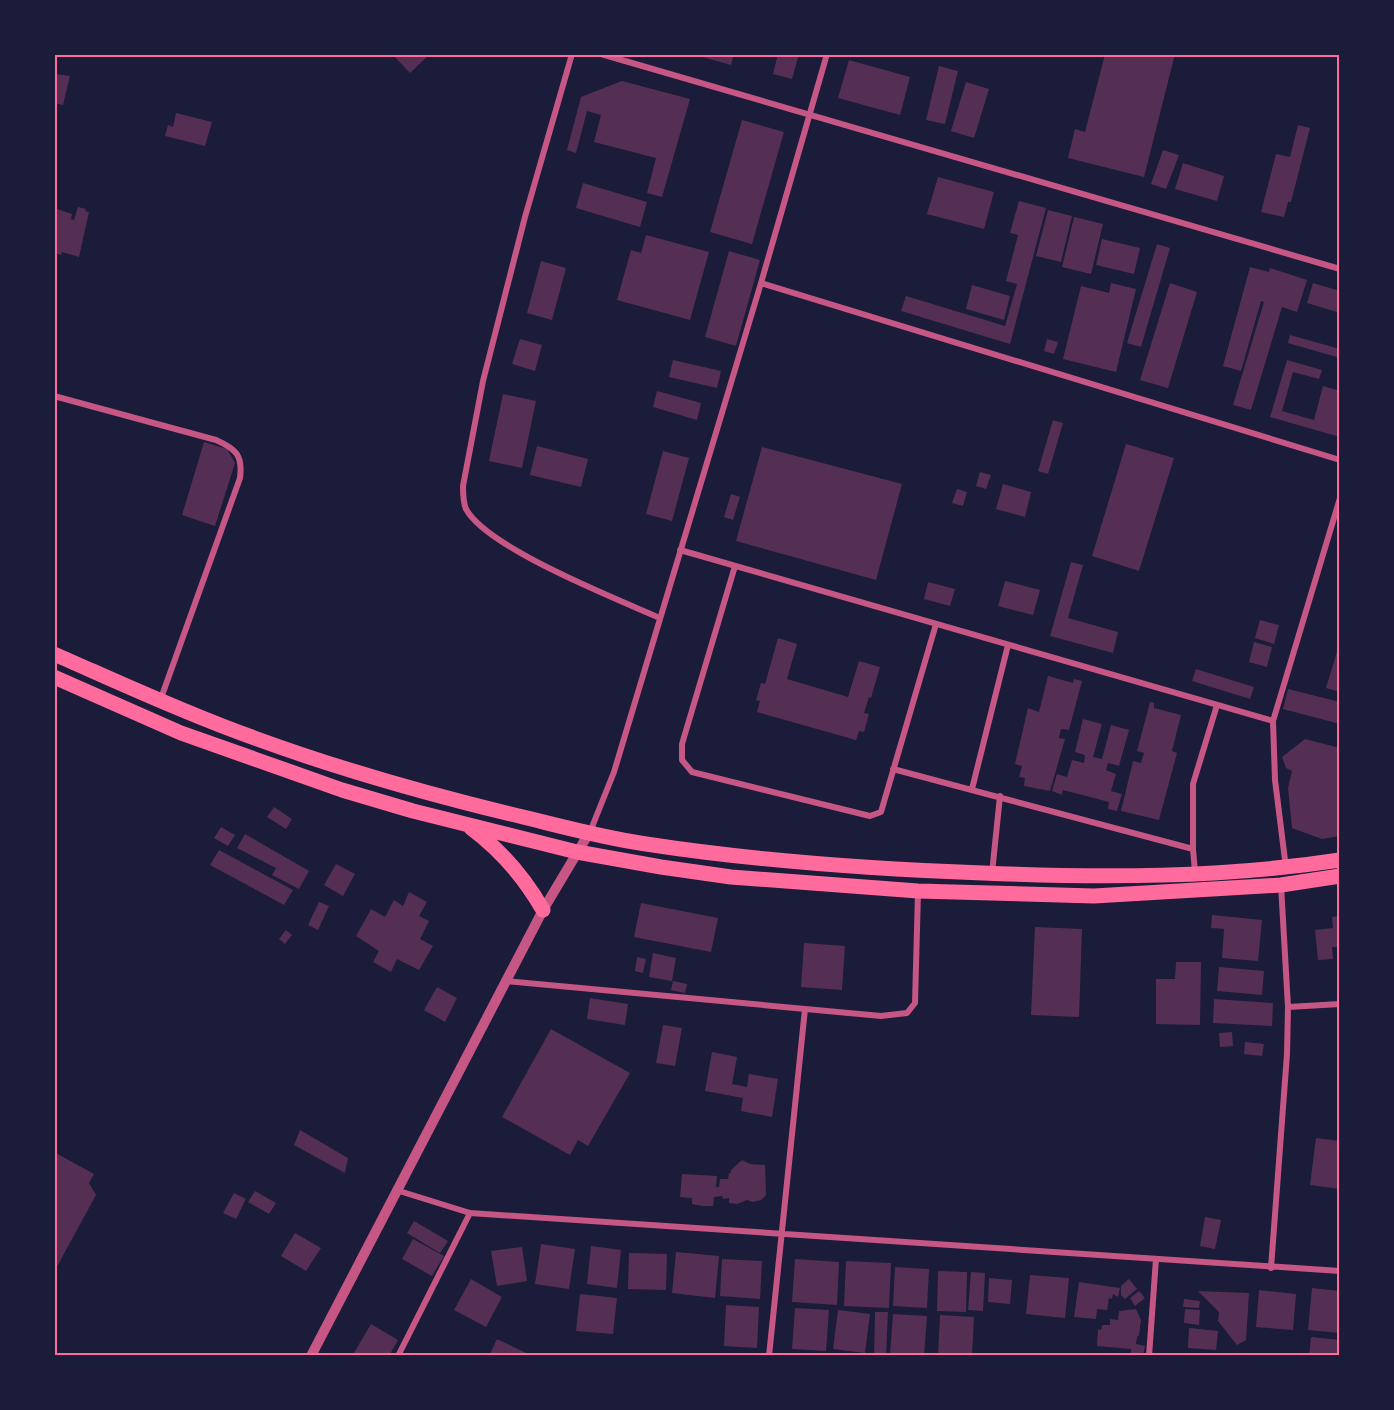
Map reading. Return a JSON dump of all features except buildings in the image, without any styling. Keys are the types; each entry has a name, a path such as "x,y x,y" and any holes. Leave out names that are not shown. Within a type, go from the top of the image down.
{"highway":[{"path":"54,654 160,701 239,732 381,780 589,833 645,844 784,861 992,874 1092,877 1286,868 1340,860"},
{"path":"54,677 181,733 342,790 577,852 661,867 731,877 918,891 1094,896 1281,885 1340,876"},
{"path":"466,824 490,842 510,862 528,885 543,910"}],"street":[{"path":"572,54 525,217 483,381 463,486 464,504 473,519 485,529 531,558 660,618"},
{"path":"601,54 1340,269"},
{"path":"311,1356 543,910 589,833 614,772 761,283 827,54"},
{"path":"761,283 1340,460"},
{"path":"54,396 216,440 233,449 240,459 242,465 240,478 160,701"},
{"path":"1286,868 1275,780 1273,721 1340,498"},
{"path":"680,550 1273,721"},
{"path":"735,566 682,744 681,760 692,772 870,816 881,812 936,624"},
{"path":"972,789 1008,645"},
{"path":"1195,873 1193,784 1217,705"},
{"path":"893,769 1193,849"},
{"path":"992,874 1000,796"},
{"path":"1271,1268 1287,1054 1288,1007 1281,885"},
{"path":"506,981 881,1016 907,1013 915,1003 918,891"},
{"path":"1288,1007 1340,1004"},
{"path":"769,1356 805,1009"},
{"path":"396,1190 470,1213 1340,1271"},
{"path":"398,1356 470,1213"},
{"path":"1149,1356 1156,1259"}]}
